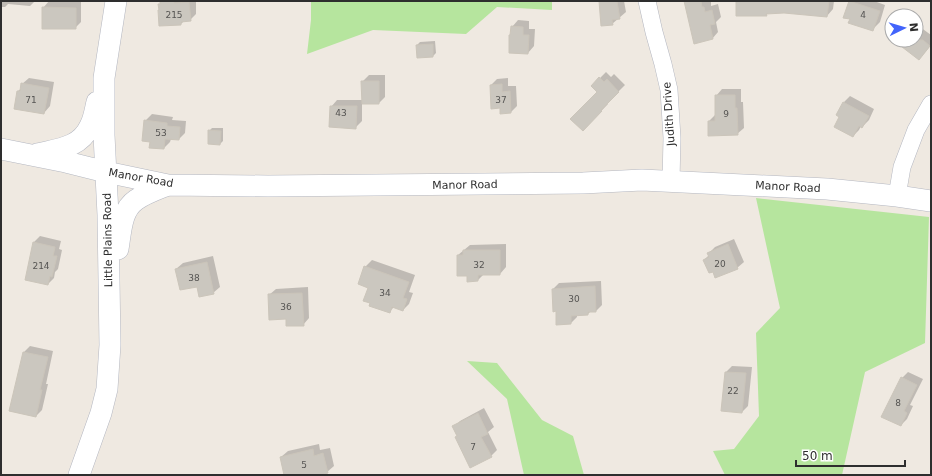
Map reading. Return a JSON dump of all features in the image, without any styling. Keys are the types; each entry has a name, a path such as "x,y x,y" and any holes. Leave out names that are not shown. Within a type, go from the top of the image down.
{"street":[{"name":"Little Plains Road","path":"79,475 101,413 107,388 110,345 104,135 104,78 116,1"},
{"name":"Judith Drive","path":"647,1 669,90 672,138 671,181"},
{"path":"30,156 68,147 79,141 86,134 91,124 104,78"},
{"path":"897,196 902,167 916,130 931,104"},
{"name":"Manor Road","path":"1,149 168,185 284,186 584,183 642,180 827,189 931,201"},
{"path":"109,302 122,221 128,207 136,199 168,185"}],"green space":[{"path":"311,1 552,1 552,10 497,7 466,34 373,30 307,54 311,20"},
{"path":"756,198 929,217 925,343 865,372 842,475 725,475 713,451 734,449 759,416 756,333 780,308"},
{"path":"467,361 497,363 542,420 573,436 584,475 524,475 507,399"}],"building":[{"path":"160,1 174,1 174,3 189,2 191,21 181,22 181,25 159,26 158,4 160,4"},
{"path":"599,1 617,1 620,19 612,20 613,25 601,26"},
{"path":"684,1 701,1 705,12 712,10 715,24 710,25 713,39 694,44"},
{"path":"736,1 829,1 827,17 784,13 766,14 767,16 736,16"},
{"path":"849,1 880,11 873,31 848,23 850,19 843,18"},
{"path":"42,7 76,8 76,29 42,29"},
{"path":"511,26 523,27 523,35 529,35 528,54 509,53 509,35"},
{"path":"924,41 930,46 919,60 903,48 924,48"},
{"path":"433,44 433,57 417,58 416,45"},
{"path":"599,77 604,82 607,79 619,92 583,131 570,119 597,92 591,86"},
{"path":"361,81 379,81 379,104 362,104"},
{"path":"21,83 49,88 44,114 14,109 17,91 20,91"},
{"path":"502,84 502,92 510,91 511,113 500,114 500,108 491,109 490,85"},
{"path":"715,95 735,95 738,135 708,136 708,121 715,121"},
{"path":"843,102 869,116 862,128 859,126 853,137 834,127 839,117 836,115"},
{"path":"330,106 357,106 356,129 329,127"},
{"path":"144,120 167,123 167,126 180,127 179,140 165,139 164,149 149,148 150,142 142,141"},
{"path":"208,130 221,131 220,145 208,144"},
{"path":"33,242 55,247 53,256 57,256 52,277 50,276 48,285 25,280"},
{"path":"728,244 738,269 715,278 713,272 709,273 703,260 709,257 707,253"},
{"path":"463,250 500,250 500,275 478,275 478,281 467,282 467,276 457,276 457,255 463,255"},
{"path":"207,262 214,294 199,297 197,287 180,290 175,269"},
{"path":"364,266 409,282 403,298 407,299 403,311 392,307 390,313 369,306 370,303 363,301 368,288 358,284"},
{"path":"595,286 596,312 588,312 588,315 571,316 571,324 556,325 556,311 553,312 552,289"},
{"path":"302,293 304,326 286,326 286,319 269,320 268,294"},
{"path":"23,352 48,357 40,390 42,390 36,417 9,411"},
{"path":"725,372 746,373 742,413 721,411"},
{"path":"901,377 917,385 904,411 907,413 901,426 881,417"},
{"path":"478,413 488,434 481,437 492,457 470,468 455,437 457,436 452,426"},
{"path":"313,449 314,456 323,453 328,473 320,475 284,475 280,457"}]}
